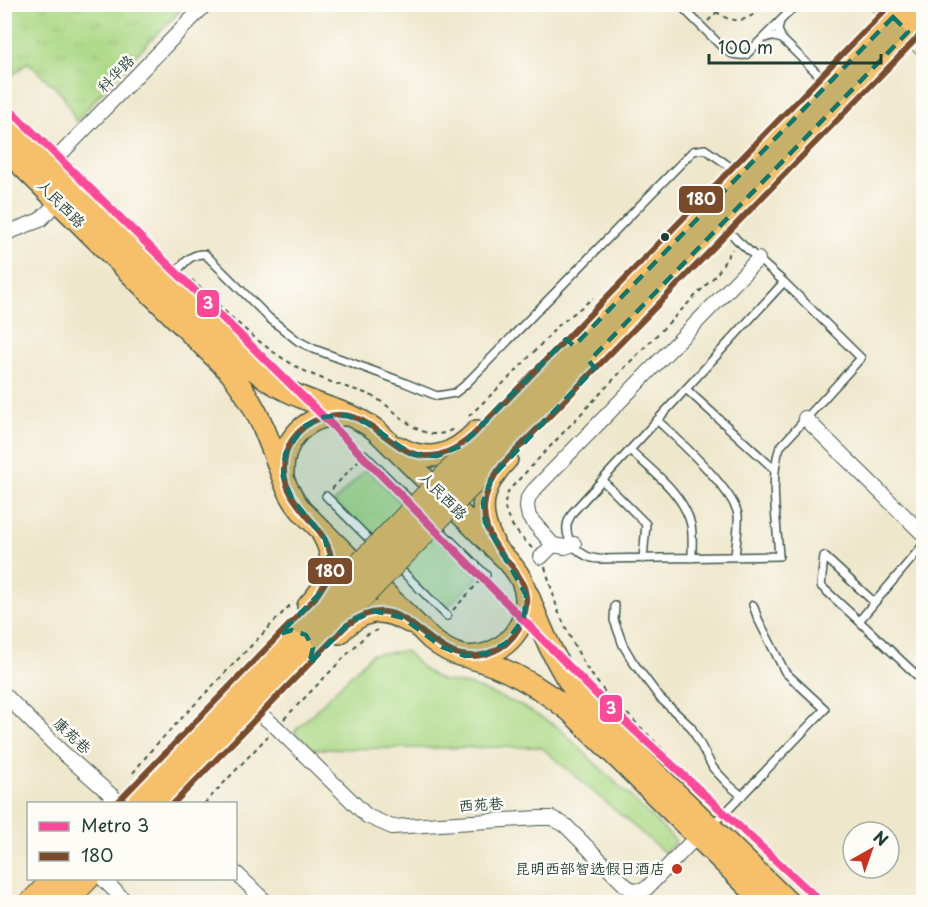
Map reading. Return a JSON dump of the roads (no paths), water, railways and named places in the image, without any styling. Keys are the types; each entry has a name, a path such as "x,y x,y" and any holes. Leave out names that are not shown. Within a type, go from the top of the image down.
{"highway":[{"path":"122,802 908,19"},
{"path":"161,802 908,19"},
{"path":"34,903 56,880"},
{"path":"63,903 85,880"}],"main road":[{"path":"873,53 908,19"},
{"path":"378,432 411,454 431,456 449,452 461,446 821,77 908,19"},
{"path":"513,553 493,542 485,522 483,502 492,477 562,403 733,236 908,19"},
{"name":"人民西路","path":"4,121 254,369 292,393 368,423 513,553 526,595 524,617 513,636 496,650 476,656 453,653 431,639 292,499 260,418 237,380 4,148"},
{"path":"532,374 528,382 528,391 535,404 549,409 562,403"},
{"name":"人民西路","path":"286,487 283,476 285,454 289,444 303,427 322,417 345,415 356,417"},
{"path":"122,802 321,592 328,580 331,556 328,545 317,527 301,510"},
{"path":"523,584 549,647 578,694 677,795 764,903"},
{"path":"175,802 268,721 309,664 351,621 368,612 380,611 397,616 414,625 431,639"},
{"path":"280,634 292,630 306,635 313,648 309,664"},
{"path":"453,653 507,670 553,697 788,903"},
{"path":"19,903 42,880"},
{"path":"40,903 62,880"},
{"path":"57,903 79,880"},
{"path":"77,903 100,880"}],"street":[{"name":"科华路","path":"49,166 206,4"},
{"path":"4,234 40,220 58,202"},
{"path":"574,544 558,547 553,544 529,517 526,507 528,498 758,259"},
{"path":"805,418 924,535"},
{"path":"541,557 553,544"},
{"name":"康苑巷","path":"4,694 61,751 120,802"},
{"name":"西苑巷","path":"268,721 367,816 392,828 552,818 565,825 626,886 635,891 646,889 703,830"},
{"path":"237,874 266,903"},
{"path":"102,880 126,903"}],"lane":[{"path":"679,4 728,53 737,56 746,55 797,4"},
{"path":"780,21 778,30 782,39 821,77"},
{"path":"763,39 771,36 782,39"},
{"path":"177,271 189,258 197,254 205,254 269,318 298,341 437,396 455,393 693,151 705,149 732,168"},
{"path":"733,236 784,282 861,358 780,447 776,457 774,477 779,556 592,559 582,555 568,535 566,524 573,512 784,282"},
{"path":"686,389 775,470"},
{"path":"657,420 711,472 735,506 738,515 735,557"},
{"path":"630,450 674,492 683,505 691,524 692,558"},
{"path":"364,454 486,575"},
{"path":"602,480 646,524 643,559"},
{"path":"326,496 382,552"},
{"path":"859,621 924,544"},
{"path":"874,602 824,556 820,586 924,681"},
{"path":"390,560 447,616"},
{"path":"703,830 726,812 825,710 785,672 753,605"},
{"path":"615,606 614,620 623,645 633,662 660,698 691,727 713,768 741,796"}],"metro line":[{"name":"3","path":"4,104 330,423 606,704 821,902"}],"place":[{"name":"昆明西部智选假日酒店","path":"677,869"}]}
